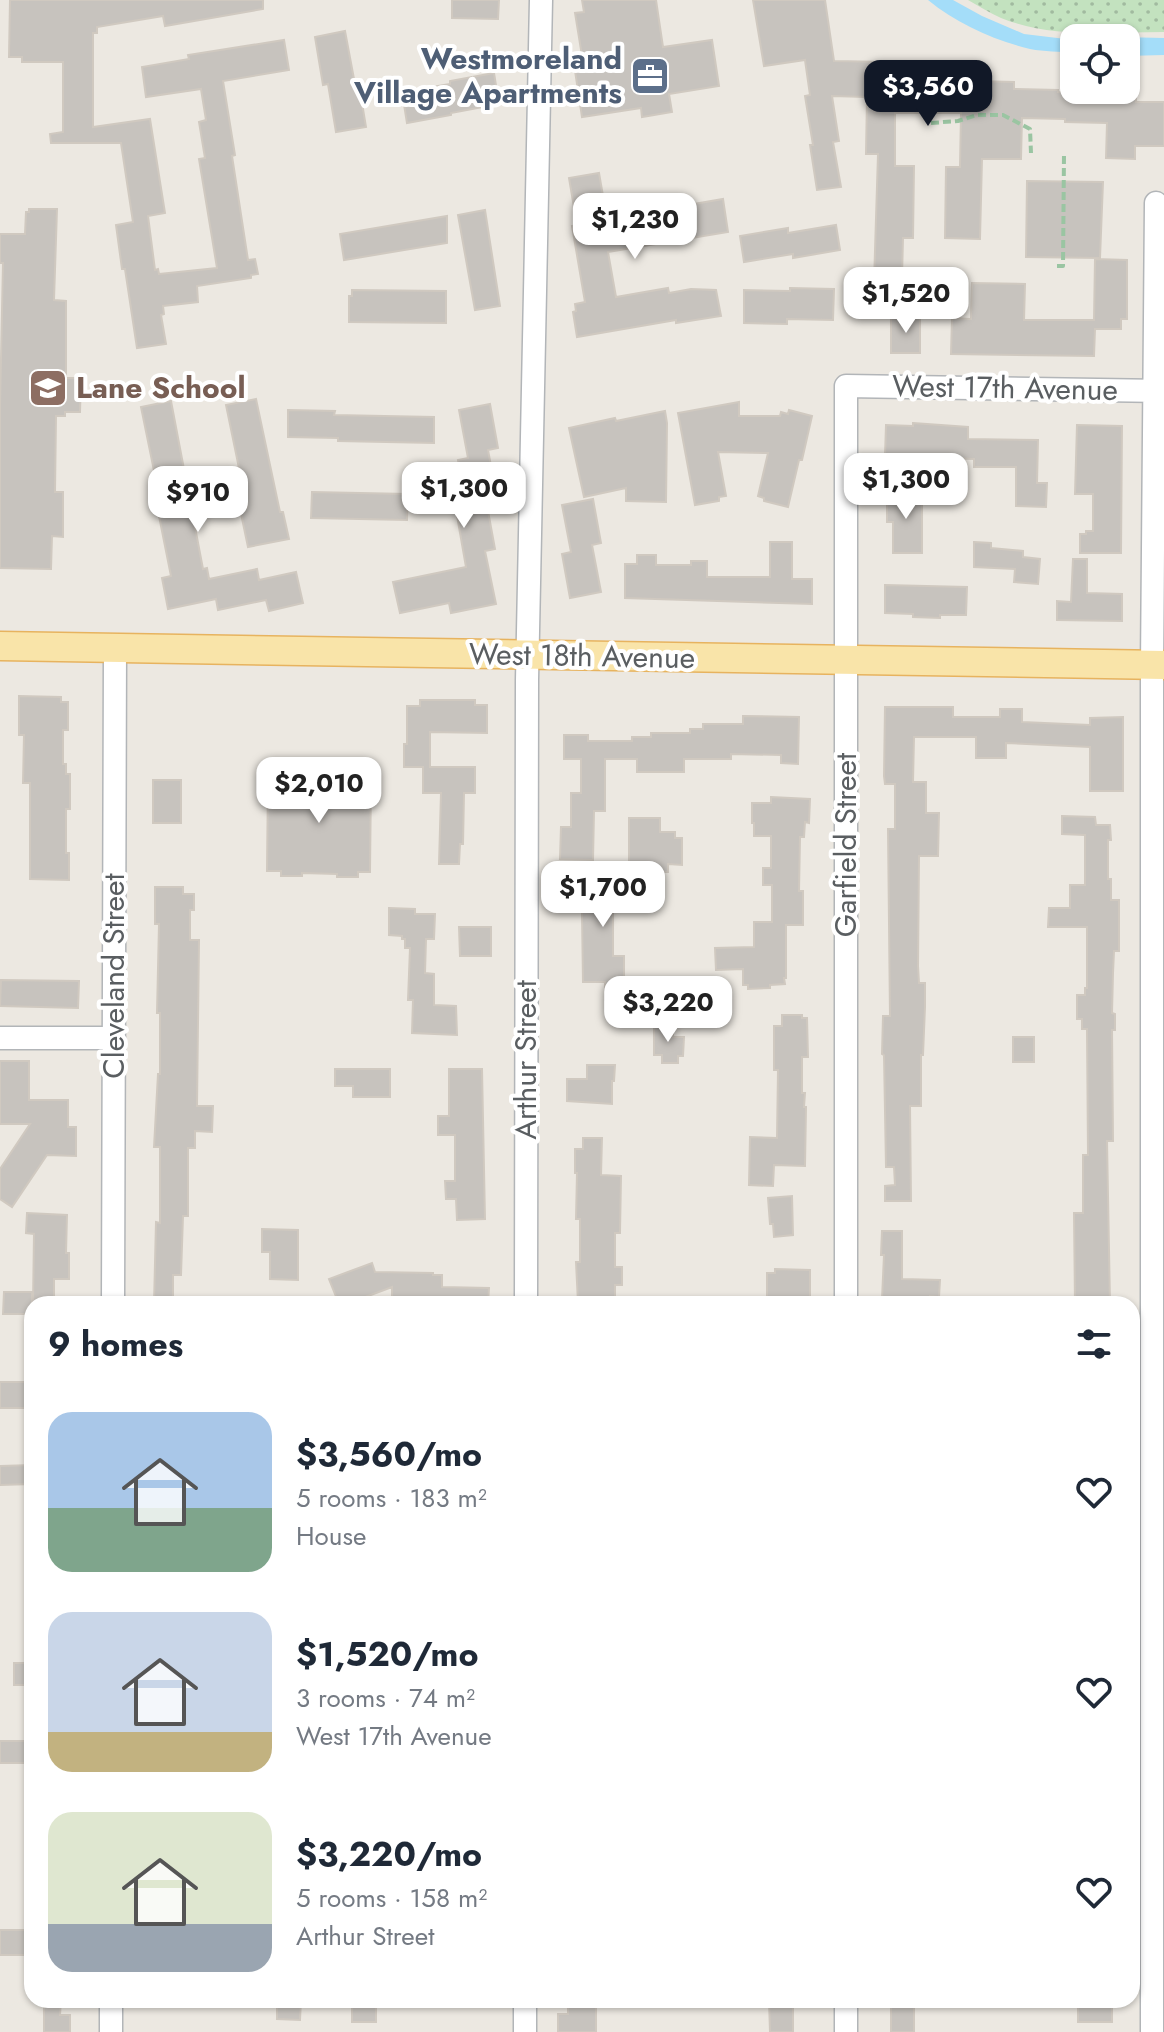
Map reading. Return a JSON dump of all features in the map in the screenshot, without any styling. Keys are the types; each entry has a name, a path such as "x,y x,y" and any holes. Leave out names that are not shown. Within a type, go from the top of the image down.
{"main road":[{"name":"West 18th Avenue","path":"0,646 1158,665"}],"street":[{"name":"Arthur Street","path":"526,1296 527,655 541,0"},
{"path":"1152,2032 1160,391 1156,203"},
{"name":"West 17th Avenue","path":"846,386 1160,391"},
{"name":"Garfield Street","path":"846,386 846,1296"},
{"name":"Cleveland Street","path":"113,1296 115,649"},
{"path":"0,1038 114,1038"},
{"path":"111,2008 111,2032"},
{"path":"525,2008 525,2032"},
{"path":"846,2008 846,2032"}],"path":[{"path":"931,123 958,121 977,115 1003,115 1030,129 1031,153"},
{"path":"1057,266 1063,266 1064,154"}],"green space":[{"path":"968,0 1164,0 1164,32 1140,32 1140,24 1060,24 1060,32 1001,18"}],"water":[{"path":"928,0 953,0 1024,34 1060,38 1060,52 1035,50 1003,41 939,9"},
{"path":"1140,37 1164,38 1164,55 1140,56"}],"building":[{"path":"10,0 263,0 263,9 165,26 163,16 97,27 97,33 93,33 93,127 150,119 165,213 148,216 155,270 158,269 159,274 217,268 199,159 205,158 199,122 206,120 201,89 146,97 142,67 189,59 188,55 284,40 289,70 223,81 248,260 255,259 258,274 251,275 251,278 197,286 198,302 163,306 164,314 161,315 166,344 137,348 116,225 133,222 121,143 51,143 50,134 63,132 63,62 22,62 22,57 9,57"},
{"path":"452,0 499,0 498,19 452,18"},
{"path":"582,0 656,0 663,47 712,40 719,86 669,94 672,112 642,117 641,108 582,117 574,64 583,62 575,13 584,12"},
{"path":"753,0 825,0 834,61 886,62 886,77 973,78 973,81 1014,82 1014,89 1058,90 1060,104 1164,102 1164,146 1135,146 1135,159 1106,158 1107,123 1022,118 1021,159 982,159 980,239 945,238 946,167 960,167 961,113 895,113 895,166 914,166 913,238 903,238 901,316 873,315 878,154 866,154 867,97 832,96 839,141 833,142 841,187 817,190 805,96 810,95 805,60 764,66"},
{"path":"345,31 354,79 358,79 366,127 336,132 328,84 323,85 315,37"},
{"path":"494,73 499,104 407,123 402,92"},
{"path":"599,173 607,219 723,199 728,232 608,252 616,297 668,288 669,293 691,289 716,290 721,316 676,323 676,320 577,337 573,312 576,311 575,304 585,302 572,226 577,225 569,178"},
{"path":"1027,181 1103,182 1100,258 1026,257"},
{"name":"Lane School","path":"29,209 57,209 54,300 66,301 66,378 81,378 80,412 65,412 65,416 56,416 55,492 63,492 63,537 52,536 51,569 0,568 3,263 0,263 0,234 25,234 26,212"},
{"path":"485,210 500,306 475,310 458,215"},
{"path":"447,216 447,243 344,260 340,234"},
{"path":"836,225 840,250 744,262 740,236 788,228 788,233"},
{"path":"1095,259 1127,260 1127,319 1121,319 1121,329 1095,329 1094,356 951,354 952,318 971,319 972,283 1025,284 1024,320 1094,320"},
{"path":"790,288 834,289 833,320 787,319 787,324 744,323 744,290 790,291"},
{"path":"352,290 446,291 446,323 349,322 349,296 352,296"},
{"path":"891,317 920,317 920,353 891,353"},
{"path":"256,399 280,512 283,512 289,539 248,547 240,509 247,507 226,405"},
{"path":"171,401 203,569 207,568 209,579 257,569 259,580 296,572 303,603 269,611 266,600 218,610 216,599 168,609 162,578 171,576 157,506 161,505 141,407"},
{"path":"739,402 739,416 780,416 781,412 788,414 789,410 812,416 788,507 764,501 758,496 768,453 718,452 726,496 719,497 719,501 695,505 678,413"},
{"path":"490,404 498,448 488,450 497,498 486,500 495,549 485,551 496,604 451,613 449,603 400,613 393,582 466,567 456,510 467,508 458,460 468,458 459,410"},
{"path":"288,410 335,411 334,415 434,417 434,443 288,437"},
{"path":"665,411 666,502 626,501 626,488 584,497 569,428"},
{"path":"913,423 968,427 968,439 1038,440 1037,483 1047,483 1046,507 1016,506 1016,467 974,467 974,459 885,456 886,425 913,426"},
{"path":"1077,425 1122,426 1121,553 1080,553 1080,534 1093,531 1093,494 1075,494"},
{"path":"312,492 408,494 407,520 311,518"},
{"path":"887,492 922,492 922,553 893,553 893,522 887,522"},
{"path":"593,499 601,543 592,545 601,592 570,598 562,554 571,552 562,505"},
{"path":"770,542 792,542 792,579 812,579 812,604 625,598 625,564 637,564 637,555 656,555 656,565 691,565 691,561 707,561 707,577 770,577"},
{"path":"974,542 991,543 991,548 1023,551 1023,557 1040,559 1038,584 1014,582 1015,569 974,567"},
{"path":"1073,559 1087,559 1087,593 1122,594 1122,621 1057,620 1057,601 1071,602"},
{"path":"885,585 967,587 966,615 940,615 940,618 885,613"},
{"path":"19,696 61,697 61,702 68,702 68,730 63,730 63,764 66,764 66,774 70,774 70,809 66,809 69,880 30,879 30,783 23,783 24,735 19,735"},
{"path":"420,700 475,700 475,705 487,705 487,733 430,732 430,767 475,767 475,793 464,793 463,844 460,844 459,864 439,864 441,793 423,793 423,767 404,767 407,706 420,706"},
{"path":"885,707 953,707 953,717 1000,717 1000,709 1022,709 1022,722 1090,725 1090,718 1123,717 1123,791 1090,791 1090,747 1006,743 1006,758 976,758 976,737 914,737 913,782 926,782 926,813 939,813 938,856 919,856 918,966 919,983 925,983 925,1007 921,1106 910,1106 911,1201 885,1201 885,1186 895,1185 894,1167 886,1167 882,1054 883,1016 890,1016 888,829 895,829 895,784 885,784"},
{"path":"743,716 799,717 798,764 781,763 781,755 731,754 731,759 684,759 684,772 637,772 637,759 605,759 605,811 594,811 593,860 560,859 561,827 571,827 571,793 581,793 581,759 564,759 564,735 588,735 588,741 632,741 632,737 651,737 651,733 690,733 690,729 703,729 703,724 743,724"},
{"path":"316,762 326,762 336,780 371,780 370,872 358,872 358,877 337,877 337,874 302,873 302,876 281,876 281,871 267,871 268,779 307,780"},
{"path":"153,780 181,780 181,823 153,823"},
{"path":"771,797 810,799 809,823 805,822 804,837 800,837 799,891 803,891 803,925 786,925 785,984 748,989 748,985 743,985 743,969 716,970 715,948 754,947 754,922 772,922 772,885 763,885 763,868 771,868 771,836 754,836 752,823 752,803 771,803"},
{"path":"1062,816 1095,817 1096,825 1110,825 1108,879 1111,879 1111,900 1119,900 1119,951 1114,951 1112,1013 1115,1014 1115,1030 1112,1030 1113,1141 1107,1141 1110,1296 1075,1296 1074,1213 1083,1213 1083,1155 1088,1155 1087,1029 1082,1029 1082,1019 1077,1019 1077,995 1085,995 1087,988 1087,927 1048,927 1049,908 1070,908 1070,885 1085,885 1085,835 1062,834"},
{"path":"629,818 660,818 660,832 675,832 675,838 682,838 682,865 668,864 668,872 629,872"},
{"path":"586,864 625,865 625,905 613,905 613,956 624,956 624,984 629,984 629,1001 605,1000 605,982 583,982 582,908 585,908"},
{"path":"155,887 183,887 183,894 194,894 194,910 190,910 190,940 199,940 197,1106 213,1106 212,1132 195,1131 195,1148 188,1148 188,1216 183,1216 181,1275 173,1275 173,1296 154,1296 156,1222 160,1223 160,1147 154,1147 160,1074 160,1013 157,1013 159,924 155,924"},
{"path":"389,908 415,909 415,914 435,914 434,939 426,939 425,973 434,974 434,1005 456,1006 457,1035 412,1033 413,1000 408,1000 410,948 405,948 402,936 389,935"},
{"path":"459,927 491,927 491,956 460,956"},
{"path":"1,980 79,981 78,1008 0,1006"},
{"path":"782,1015 807,1018 808,1057 802,1057 802,1093 805,1093 806,1107 805,1166 774,1165 773,1186 749,1185 750,1137 777,1138 778,1070 774,1070 774,1026 782,1026"},
{"path":"654,1025 673,1025 673,1037 684,1037 683,1056 678,1056 678,1063 662,1063 662,1055 654,1055"},
{"path":"1013,1037 1034,1037 1034,1062 1013,1062"},
{"path":"0,1061 29,1061 29,1100 68,1100 68,1127 76,1127 76,1156 47,1155 12,1207 0,1199 0,1169 30,1124 0,1124"},
{"path":"587,1065 615,1065 612,1104 567,1101 567,1079 587,1079"},
{"path":"335,1069 390,1069 390,1097 353,1097 353,1086 335,1086"},
{"path":"449,1069 482,1069 485,1219 457,1220 456,1199 446,1199 445,1181 455,1181 455,1135 438,1135 438,1116 449,1116"},
{"path":"583,1138 602,1138 601,1175 621,1176 620,1233 615,1233 615,1267 622,1267 622,1285 615,1285 615,1296 578,1296 576,1262 580,1262 580,1219 576,1219 575,1149 583,1149"},
{"path":"792,1196 793,1235 774,1237 768,1198"},
{"path":"27,1213 67,1215 69,1279 54,1279 54,1296 33,1296 34,1234 26,1233"},
{"path":"262,1229 298,1230 298,1280 270,1279 270,1252 262,1252"},
{"path":"882,1231 902,1231 902,1279 940,1280 939,1296 882,1296 884,1255 881,1255"},
{"path":"372,1263 375,1272 433,1273 442,1275 442,1287 489,1288 488,1296 392,1296 392,1287 368,1296 336,1296 329,1279"},
{"path":"775,1269 810,1270 810,1296 767,1296 767,1273 775,1273"},
{"path":"4,1292 32,1292 32,1296 24,1296 24,1314 3,1314"},
{"path":"0,1382 24,1382 24,1408 0,1408"},
{"path":"24,1465 24,1484 0,1485 0,1466"},
{"path":"14,1663 24,1663 24,1685 14,1685"},
{"path":"0,1741 24,1741 24,1763 0,1763"},
{"path":"0,1930 24,1930 24,1955 0,1955"},
{"path":"44,2008 60,2008 60,2015 70,2015 70,2032 44,2032"},
{"path":"277,2008 301,2008 300,2020 277,2019"},
{"path":"352,2008 376,2008 376,2022 352,2022"},
{"path":"568,2008 596,2008 596,2032 558,2032 558,2014 568,2014"},
{"path":"769,2008 793,2008 793,2032 770,2032"},
{"path":"891,2008 914,2008 914,2032 891,2032"},
{"path":"1078,2008 1112,2008 1112,2022 1078,2022"}],"place":[{"name":"Westmoreland Village Apartments","path":"650,76"},
{"name":"Lane School","path":"48,388"}]}
